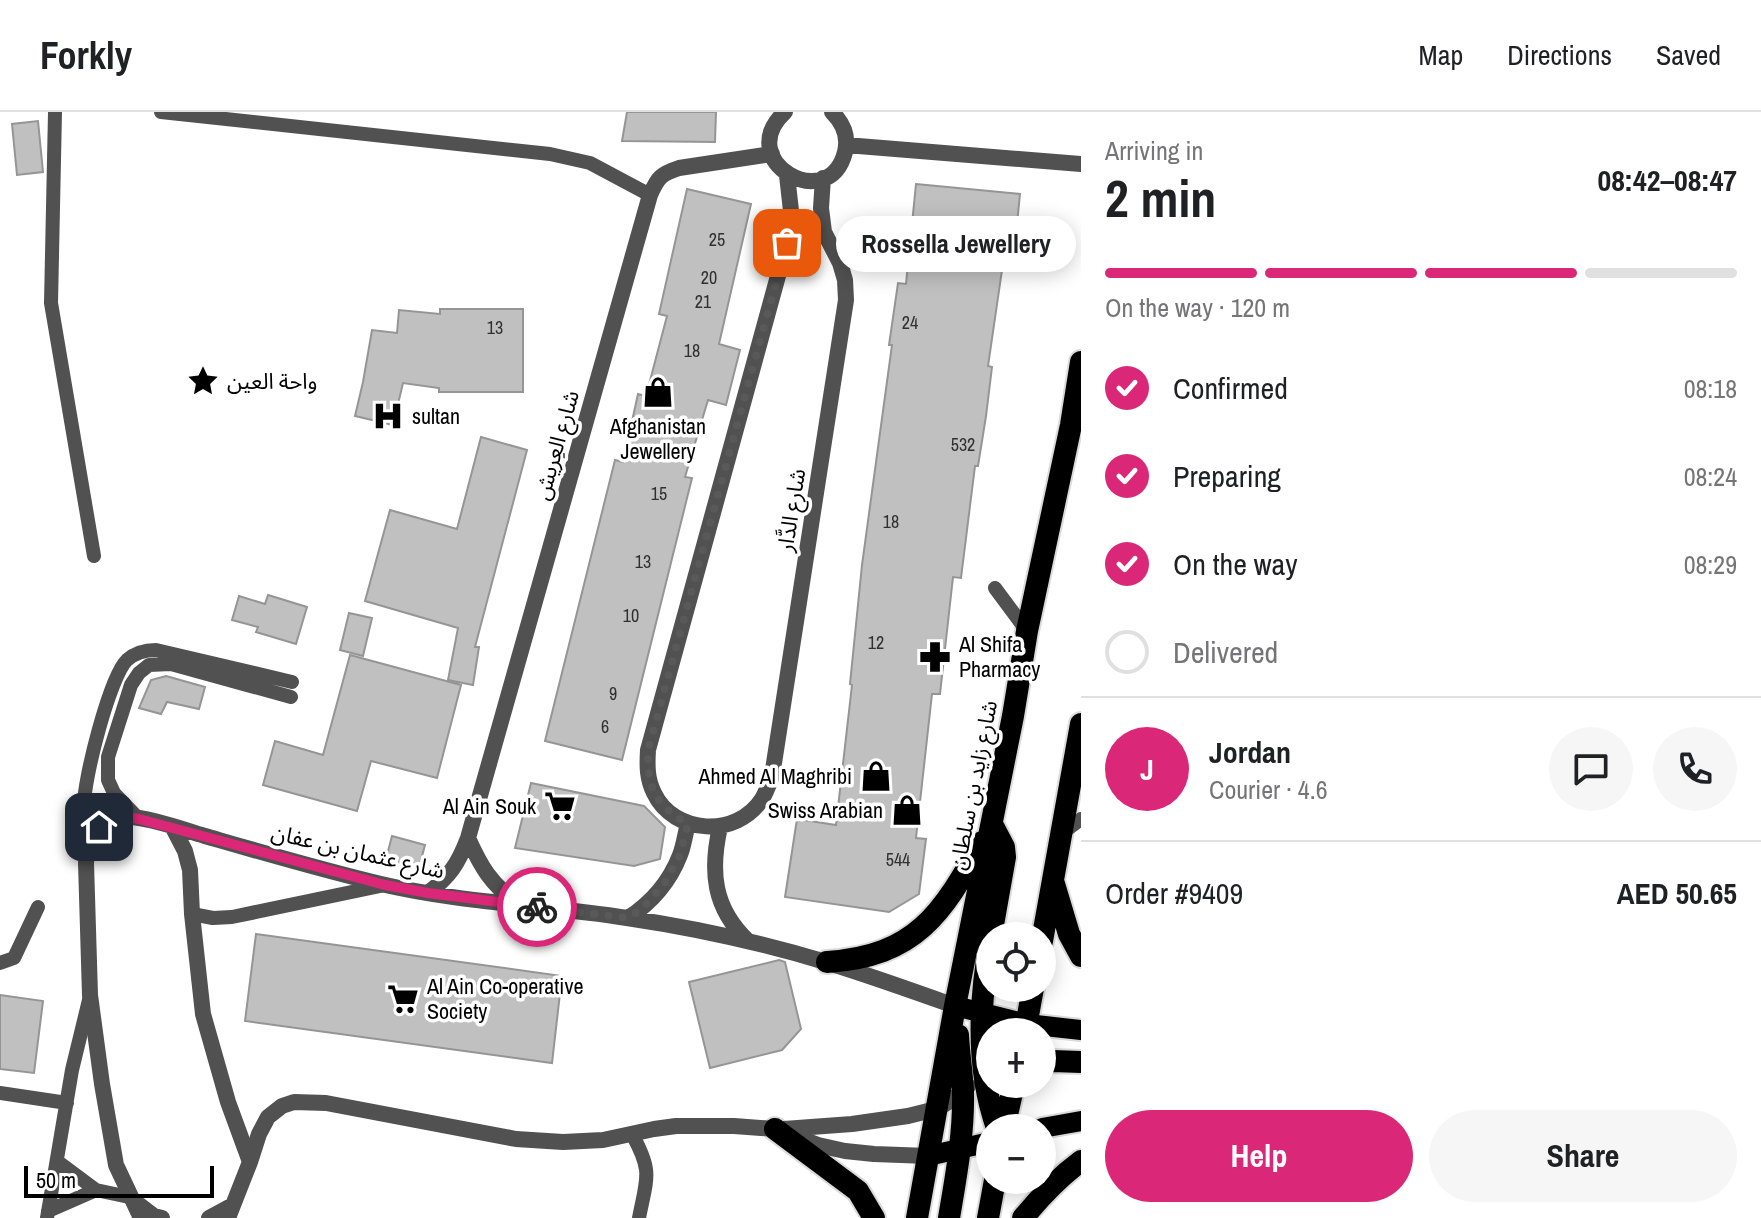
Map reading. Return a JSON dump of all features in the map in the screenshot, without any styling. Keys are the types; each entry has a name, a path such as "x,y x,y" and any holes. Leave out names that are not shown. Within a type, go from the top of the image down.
{"highway":[{"name":"شارع زايد بن سلطان","path":"917,1218 955,1006 1081,362"},
{"path":"1045,922 1081,724"},
{"path":"992,824 1004,847 1005,857 993,922"},
{"path":"827,962 851,961 887,951 924,927 943,908 992,824"},
{"path":"1053,879 1069,934 1081,956"},
{"path":"982,1002 982,1018"},
{"path":"949,1218 960,1149 962,1102 955,1006"},
{"path":"1056,1062 1081,1062"},
{"path":"928,1156 962,1102 976,1090"},
{"path":"775,1129 858,1191 874,1218"},
{"path":"1023,1218 1043,1193 1081,1161"},
{"path":"988,1218 992,1194"}],"main road":[{"path":"955,1006 994,1018"},
{"path":"1056,1030 1081,1030"},
{"path":"1056,1125 1081,1121"},
{"path":"928,1156 976,1145"}],"street":[{"path":"781,114 772,129 772,154 787,175 811,181 835,170 843,159 846,133 833,112"},
{"path":"846,145 1081,164"},
{"name":"شارع العِريش","path":"428,893 446,879 460,860 468,838 656,180 679,168 772,154"},
{"path":"748,941 724,909 715,882 714,855 720,827 688,824 669,813 655,795 647,773 648,750 787,243 791,211 787,175"},
{"name":"شارع الدَّار","path":"720,827 743,818 762,800 772,776 846,300 840,263 824,232 821,208 823,178"},
{"name":"شارع عثمان بن عفان","path":"90,838 105,822 124,816 172,826 385,885 628,918 748,941 827,962 955,1006"},
{"path":"628,918 642,909 664,884 680,855 688,824"},
{"path":"172,826 188,861 203,1014 228,1102 250,1162"},
{"path":"90,838 86,863 90,995 116,1165 141,1218"},
{"path":"468,838 480,865 498,889 518,904"},
{"path":"209,1218 230,1212 268,1117 282,1106 294,1102 326,1103 516,1139 563,1142 603,1140 654,1129 701,1125 775,1129 852,1124 908,1116 936,1109 952,1100 962,1102"},
{"path":"775,1129 845,1151 928,1156"},
{"path":"129,1197 154,1216 162,1218"}],"lane":[{"path":"55,112 51,303 94,556"},
{"path":"161,112 550,154 590,163 650,195"},
{"path":"995,588 1027,631"},
{"path":"90,838 84,807 92,752 117,677 125,662 135,654 156,650 291,689 171,664 149,665 139,673 131,685 108,757 108,780 114,793 139,819"},
{"path":"1061,835 1081,819"},
{"path":"192,914 213,918 232,917 385,885"},
{"path":"0,963 14,958 38,907"},
{"path":"47,1214 72,1070 90,995"},
{"path":"0,1093 67,1103"},
{"path":"632,1134 646,1160 648,1171 639,1218"},
{"path":"57,1161 96,1190 129,1197"},
{"path":"47,1214 96,1190"}],"building":[{"path":"627,112 716,112 715,142 622,141"},
{"path":"38,121 43,172 17,175 12,124"},
{"path":"916,184 1020,194 1013,264 1003,263 988,366 992,367 986,416 978,466 975,466 961,578 953,577 940,694 932,694 916,838 926,839 919,894 889,912 785,897 797,819 836,825 862,565 892,345 889,345 898,283 906,284"},
{"path":"687,189 751,204 719,344 740,350 726,405 708,400 685,477 692,478 622,760 545,741 615,460 623,462 638,394 646,396 667,316 659,314"},
{"path":"440,309 523,309 523,392 439,392 439,388 403,383 393,425 355,416 372,330 397,333 399,310 440,314"},
{"path":"481,437 527,450 475,647 479,647 473,685 448,680 458,628 365,601 390,510 457,529"},
{"path":"268,595 307,607 296,644 256,632 258,627 232,620 239,596 265,604"},
{"path":"349,613 372,618 363,656 340,650"},
{"path":"350,655 461,685 437,778 371,761 357,811 263,785 275,741 323,755"},
{"path":"166,676 205,687 199,709 167,702 161,714 139,708 151,680"},
{"path":"531,783 644,806 665,827 660,859 634,866 515,848"},
{"path":"392,836 425,845 419,868 386,859"},
{"name":"Al Ain Co-operative Society","path":"256,934 562,976 552,1063 245,1021"},
{"path":"779,960 785,962 801,1029 782,1050 710,1068 689,982"},
{"path":"0,995 43,1001 34,1073 0,1069"}],"way so far":[{"path":"537,907 628,918 642,909 664,884 680,855 688,824 669,813 655,795 647,773 648,750 787,243"}],"place":[{"name":"Rossella Jewellery","path":"787,243"},
{"name":"واحة العين","path":"203,381"},
{"name":"Afghanistan Jewellery","path":"658,392"},
{"name":"sultan","path":"388,416"},
{"name":"Al Shifa Pharmacy","path":"935,657"},
{"name":"Ahmed Al Maghribi","path":"876,776"},
{"name":"Al Ain Souk","path":"560,806"},
{"name":"Swiss Arabian","path":"907,810"},
{"name":"Al Ain Co-operative Society","path":"403,999"}],"route":[{"path":"99,827 124,816 172,826 385,885 537,907"}]}
